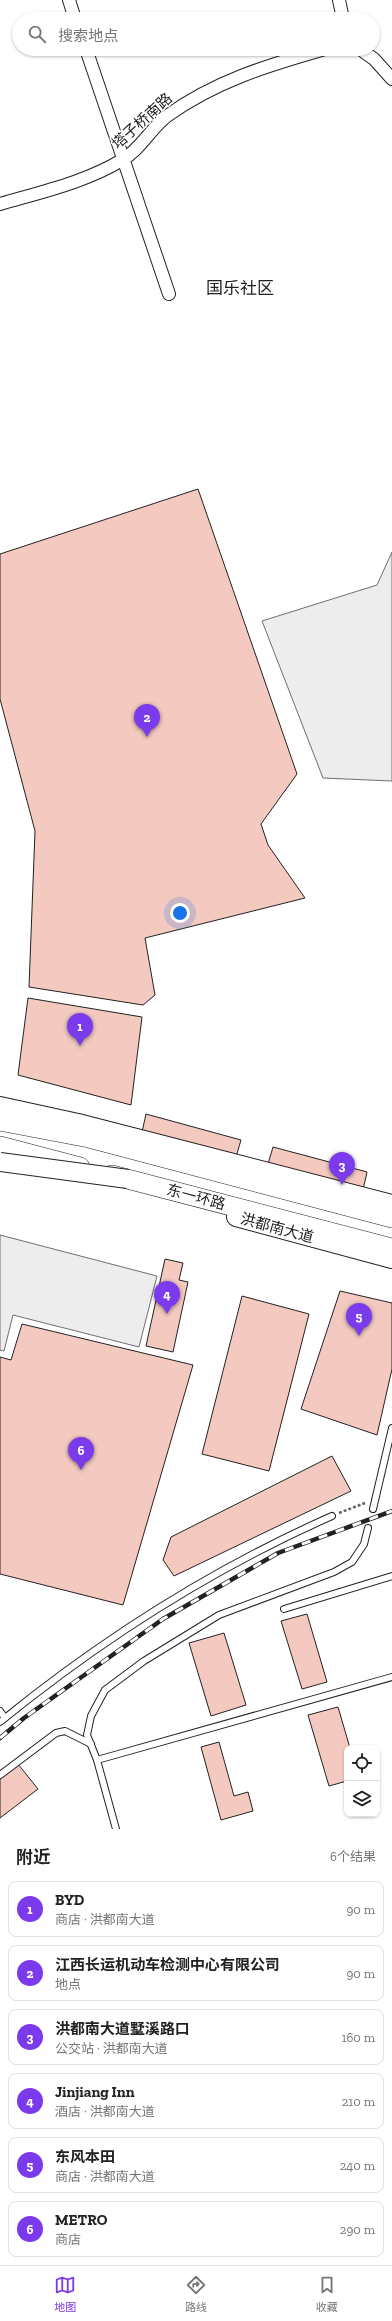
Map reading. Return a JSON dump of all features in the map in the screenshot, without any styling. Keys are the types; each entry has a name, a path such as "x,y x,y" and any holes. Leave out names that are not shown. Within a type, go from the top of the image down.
{"highway":[{"name":"东一环路","path":"0,1121 89,1138 392,1218"},
{"name":"东一环路","path":"0,1146 392,1248"}],"main road":[{"path":"0,1107 89,1138"},
{"path":"0,1107 78,1123 392,1204"},
{"name":"洪都南大道","path":"0,1153 392,1260"},
{"path":"0,1162 128,1179"}],"street":[{"path":"69,0 73,12"},
{"path":"339,0 342,12"},
{"path":"88,56 169,294"},
{"name":"塔子桥南路","path":"0,204 84,178 124,160 165,117 189,100 252,70 301,56"},
{"path":"370,56 392,79"}],"lane":[{"path":"373,1509 392,1428"},
{"path":"0,1711 3,1720 124,1629 197,1583 283,1538 332,1516"},
{"path":"116,1829 97,1760 87,1735 91,1716 105,1690 144,1661 219,1615 334,1572 352,1562 364,1544 368,1528"},
{"path":"284,1609 392,1576"},
{"path":"97,1760 392,1677"},
{"path":"0,1775 56,1733 65,1731 91,1744"}],"path":[{"path":"332,1516 376,1498"}],"shaded area":[{"path":"392,552 392,781 323,778 262,621 377,585"},
{"path":"0,1235 157,1276 139,1347 13,1315 4,1351 0,1350"}],"building":[{"path":"198,489 297,774 261,824 268,845 305,898 145,938 155,995 143,1005 29,987 35,831 0,699 0,554"},
{"path":"28,998 142,1017 131,1105 18,1075"},
{"path":"146,1114 241,1140 236,1157 142,1132"},
{"path":"273,1147 367,1172 363,1190 268,1164"},
{"path":"165,1259 183,1263 179,1280 188,1282 173,1352 146,1346"},
{"path":"340,1291 392,1303 392,1369 377,1435 301,1409"},
{"path":"242,1296 309,1314 269,1471 202,1454"},
{"path":"22,1324 193,1365 123,1605 0,1574 0,1357 11,1360"},
{"path":"332,1456 351,1491 174,1576 163,1560 171,1537"},
{"path":"307,1614 327,1682 302,1689 281,1621"},
{"path":"224,1633 246,1705 211,1716 189,1643"},
{"path":"338,1707 349,1745 344,1745 344,1782 329,1786 308,1715"},
{"path":"219,1742 234,1796 248,1792 253,1811 221,1820 201,1747"},
{"path":"18,1764 38,1789 0,1818 0,1778"}],"railway":[{"path":"0,1738 24,1718 163,1619 278,1553 392,1511"}],"place":[{"name":"江西长运机动车检测中心有限公司","path":"147,737"},
{"name":"BYD","path":"80,1046"},
{"name":"洪都南大道墅溪路口","path":"342,1185"},
{"name":"Jinjiang Inn","path":"167,1314"},
{"name":"东风本田","path":"359,1336"},
{"name":"METRO","path":"81,1470"}],"district":[{"name":"国乐社区","path":"240,288"}]}
